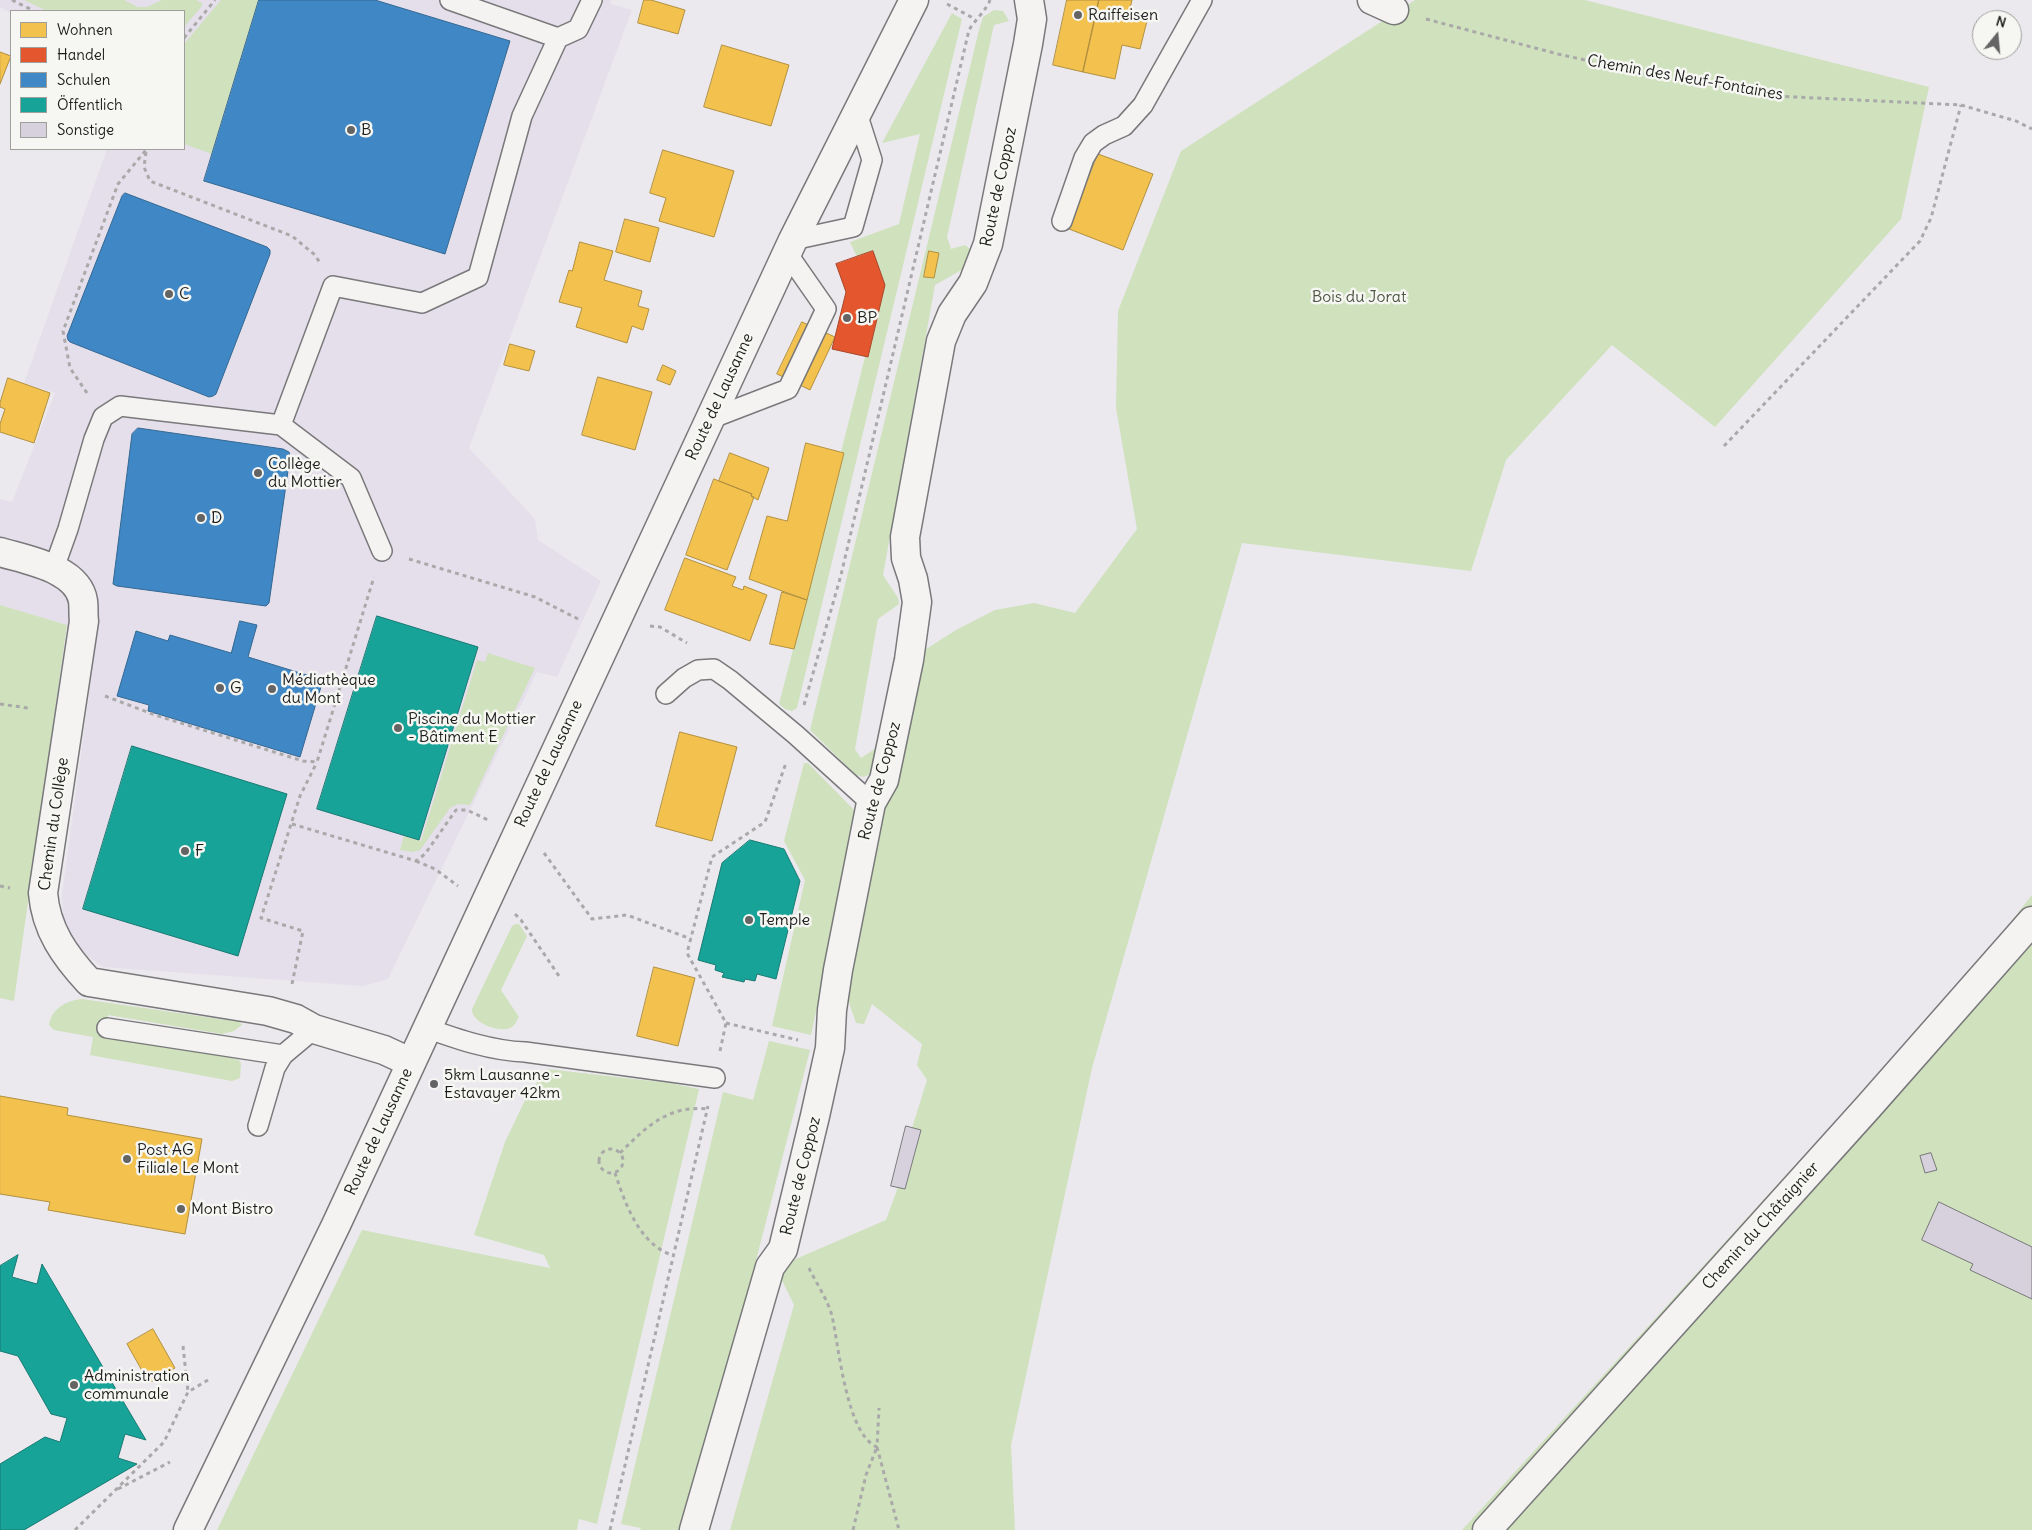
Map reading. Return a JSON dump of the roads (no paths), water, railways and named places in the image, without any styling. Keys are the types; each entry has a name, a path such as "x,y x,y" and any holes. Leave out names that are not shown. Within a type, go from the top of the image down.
{"street":[{"name":"Route de Lausanne","path":"188,1530 336,1225 410,1062 790,247 914,0"},
{"name":"Route de Coppoz","path":"694,1530 770,1267 783,1249 830,1048 832,1010 838,970 871,803 884,780 908,660 917,602 913,579 906,558 904,537 941,341 952,314 973,283 988,244 1028,44 1032,19 1029,0"},
{"name":"Chemin du Collège","path":"0,552 54,568 69,579 78,589 83,600 84,621 43,894 44,911 53,934 71,962 89,982 268,1011 296,1019 314,1029 384,1050 410,1062"},
{"name":"Chemin du Châtaignier","path":"1487,1530 1869,1106 2032,921"}],"lane":[{"path":"450,0 558,38"},
{"path":"281,424 333,286 422,303 478,277 522,116 558,38 578,29 592,0"},
{"path":"1062,221 1084,158 1093,143 1104,135 1124,126 1143,105 1202,0"},
{"path":"710,418 788,389 826,310 790,247 853,227 872,160 857,113"},
{"path":"54,568 68,530 94,439 103,417 120,406 281,424 351,478 382,551"},
{"path":"666,694 684,678 698,670 714,669 796,735 871,803"},
{"path":"107,1028 283,1055"},
{"path":"426,1028 452,1037 512,1051 715,1078"},
{"path":"258,1126 275,1068 283,1055 314,1029"}],"place":[{"name":"Raiffeisen","path":"1078,15"},
{"name":"B","path":"351,130"},
{"name":"C","path":"169,294"},
{"name":"BP","path":"847,318"},
{"name":"Collège du Mottier","path":"258,473"},
{"name":"D","path":"201,518"},
{"name":"G","path":"220,688"},
{"name":"Médiathèque du Mont","path":"272,689"},
{"name":"Piscine du Mottier - Bâtiment E","path":"398,728"},
{"name":"F","path":"185,851"},
{"name":"Temple","path":"749,920"},
{"name":"5km Lausanne - Estavayer 42km","path":"434,1084"},
{"name":"Post AG Filiale Le Mont","path":"127,1159"},
{"name":"Mont Bistro","path":"181,1209"},
{"name":"Administration communale","path":"74,1385"}],"park label":[{"name":"Bois du Jorat","path":"1359,297"}]}
